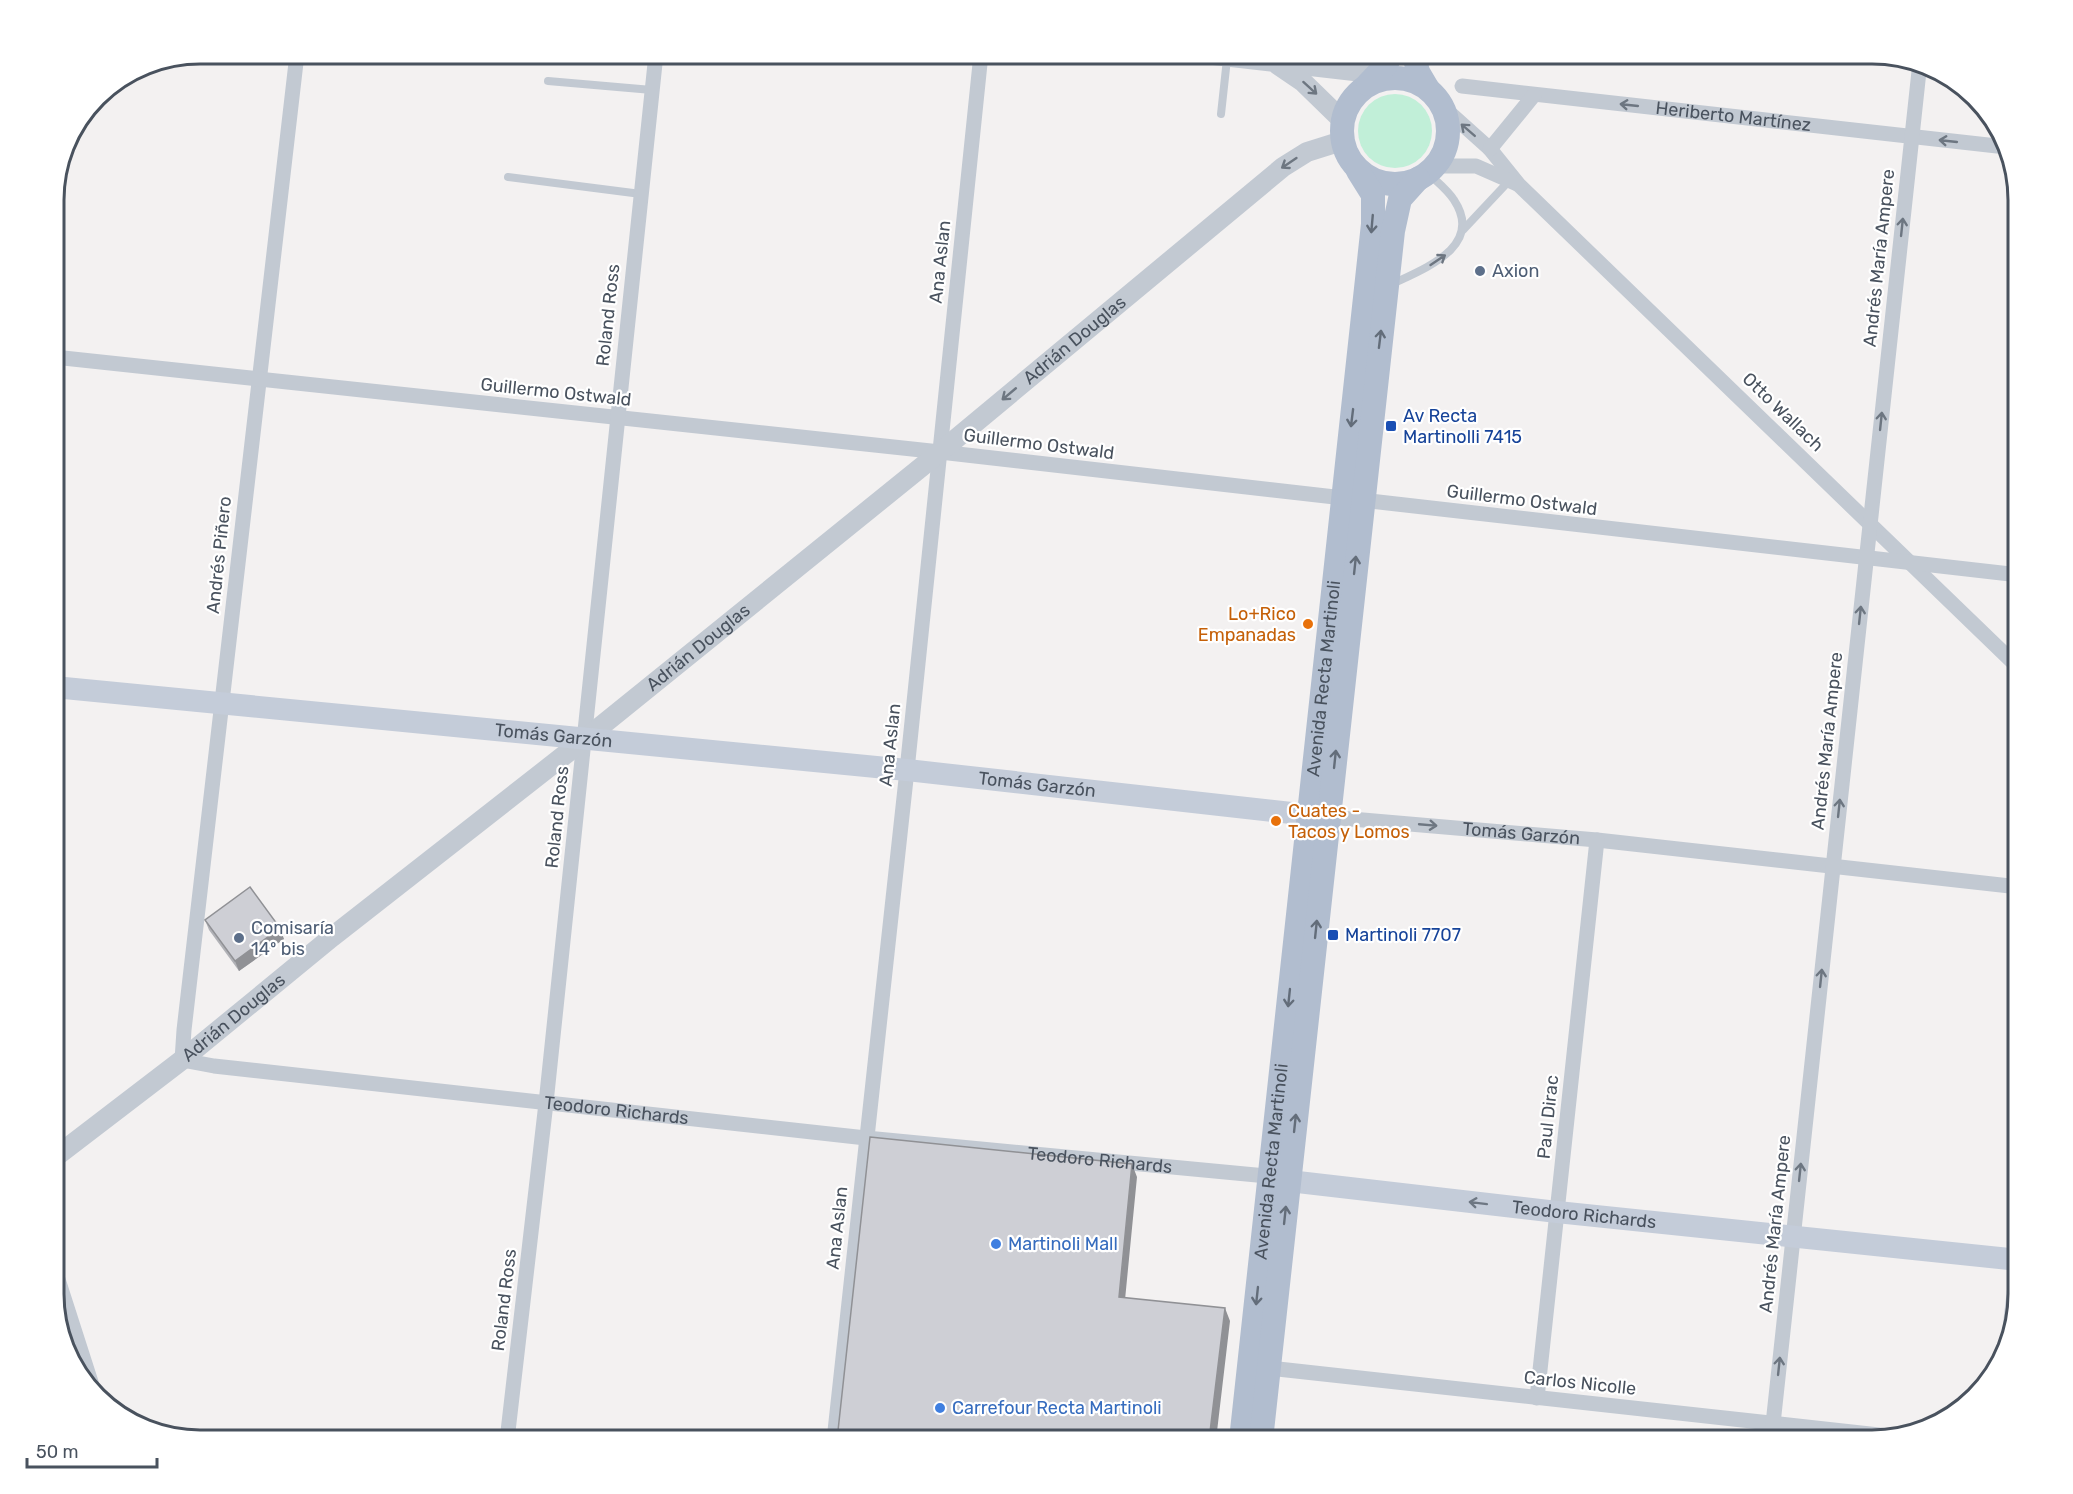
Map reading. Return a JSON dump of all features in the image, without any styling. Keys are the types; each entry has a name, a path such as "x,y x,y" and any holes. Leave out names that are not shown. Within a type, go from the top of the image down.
{"main road":[{"path":"1386,64 1378,79 1352,99 1342,130 1346,152 1358,171 1380,183 1394,185 1427,173 1447,142 1448,130 1435,98 1415,64"},
{"path":"1378,79 1411,80 1435,98"},
{"name":"Avenida Recta Martinoli","path":"1242,1430 1280,1178 1352,500 1374,205 1370,186 1358,171"},
{"name":"Avenida Recta Martinoli","path":"1352,500 1397,207 1404,191 1427,173"},
{"name":"Tomás Garzón","path":"65,688 907,770 1319,816"},
{"name":"Avenida Recta Martinoli","path":"1262,1430 1269,1368 1280,1178"},
{"name":"Teodoro Richards","path":"1280,1178 1557,1212 1793,1237 2008,1256"}],"street":[{"name":"Andrés Piñero","path":"183,1060 184,1030 296,64"},
{"name":"Roland Ross","path":"508,1430 546,1103 655,64"},
{"name":"Ana Aslan","path":"835,1430 907,770 980,64"},
{"path":"1276,64 1303,82 1342,130"},
{"path":"1285,64 1378,79"},
{"name":"Andrés María Ampere","path":"1773,1424 1919,73"},
{"name":"Heriberto Martínez","path":"1462,86 1996,146"},
{"path":"1490,149 1534,95"},
{"name":"Otto Wallach","path":"1435,98 1490,149 1514,183 2008,657"},
{"name":"Adrián Douglas","path":"65,1150 183,1060 332,937 585,739 940,452 1282,167 1342,130"},
{"name":"Otto Wallach","path":"1427,173 1476,166 1514,183"},
{"name":"Guillermo Ostwald","path":"65,358 940,452 2008,574"},
{"name":"Tomás Garzón","path":"1319,816 1597,840 2008,886"},
{"name":"Paul Dirac","path":"1537,1398 1597,840"},
{"name":"Teodoro Richards","path":"183,1060 213,1066 866,1138 1280,1178"},
{"name":"Carlos Nicolle","path":"1269,1368 1830,1430"}],"lane":[{"path":"1221,114 1227,64"},
{"path":"548,81 652,90"},
{"path":"1427,173 1454,198 1463,216 1463,230"},
{"path":"508,177 641,194"},
{"path":"1386,287 1439,261 1453,248 1463,230 1514,183"}],"green space":[{"path":"1388,94 1402,94 1416,100 1426,110 1432,124 1432,138 1426,152 1416,162 1402,168 1388,168 1374,162 1364,152 1358,138 1358,124 1364,110 1374,100"}],"building":[{"path":"250,887 280,928 235,961 205,920"},
{"name":"Martinoli Mall","path":"870,1137 1132,1164 1119,1297 1225,1308 1210,1430 838,1430"}],"place":[{"name":"Axion","path":"1480,271"},
{"name":"Av Recta Martinolli 7415","path":"1391,426"},
{"name":"Lo+Rico Empanadas","path":"1308,624"},
{"name":"Cuates - Tacos y Lomos","path":"1276,821"},
{"name":"Martinoli 7707","path":"1333,935"},
{"name":"Comisaría 14º bis","path":"239,938"},
{"name":"Martinoli Mall","path":"996,1244"},
{"name":"Carrefour Recta Martinoli","path":"940,1408"}]}
